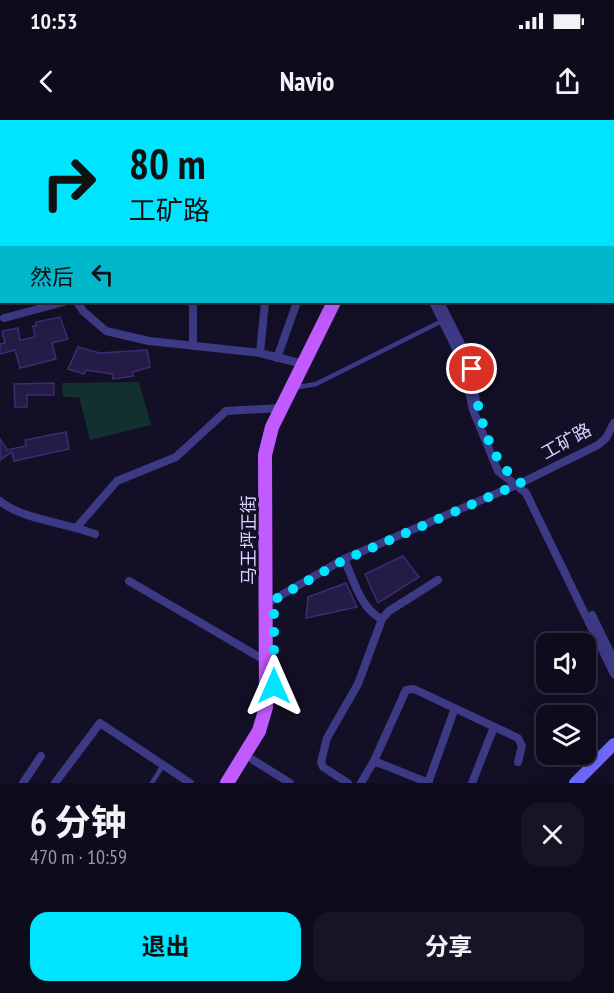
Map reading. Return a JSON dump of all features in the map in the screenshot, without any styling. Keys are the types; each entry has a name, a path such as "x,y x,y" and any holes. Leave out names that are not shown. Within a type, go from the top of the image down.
{"main road":[{"name":"马王坪正街","path":"237,783 253,760 267,733 274,708 265,456 272,427 334,303"},
{"name":"马王坪正街","path":"227,783 259,730 266,707 273,456 279,428 341,303"},
{"path":"575,783 614,744"},
{"path":"586,783 614,754"}],"street":[{"path":"4,318 60,303"},
{"path":"78,303 83,311 106,331 149,341 260,353 303,364"},
{"path":"193,303 193,346"},
{"path":"260,353 265,303"},
{"path":"277,358 297,303"},
{"path":"433,303 466,372 473,410 498,471 531,492 614,660"},
{"path":"440,303 470,362 478,409 503,469 526,493 614,674"},
{"path":"77,527 117,481 176,457 226,411 281,408"},
{"name":"工矿路","path":"270,602 344,560 519,484 598,445 606,438 614,423"},
{"path":"0,501 10,510 77,527 94,534"},
{"path":"344,560 365,604 372,614 382,619"},
{"path":"348,783 322,767 321,762 327,738 358,684 382,619 389,611 438,580"},
{"path":"129,581 266,662"},
{"path":"361,783 374,761 406,690 414,689 518,738 522,746 518,762"},
{"path":"374,761 428,783 455,708"},
{"path":"55,783 100,723 190,783"},
{"path":"472,783 494,727"},
{"path":"23,783 41,756"},
{"path":"253,760 290,783"}],"lane":[{"path":"299,387 316,384 442,321"},
{"path":"152,783 164,765"}],"green space":[{"path":"139,382 151,425 90,440 79,397 63,397 62,383"}],"building":[{"path":"60,317 68,339 52,343 56,359 20,368 15,350 0,354 0,344 5,343 2,331 18,328 20,340 35,337 33,326 36,326 36,322"},
{"path":"78,347 100,353 147,350 150,367 133,372 133,376 113,379 112,374 86,370 84,374 68,369"},
{"path":"54,383 54,395 27,395 27,407 15,407 14,384"},
{"path":"66,432 69,449 14,461 12,452 0,460 0,439 7,450 26,446 25,440"},
{"path":"403,556 419,577 378,603 365,574"},
{"path":"346,583 357,607 306,618 308,597"}],"route":[{"path":"274,686 274,600 344,560 521,483 503,469 478,409 472,369"}]}
